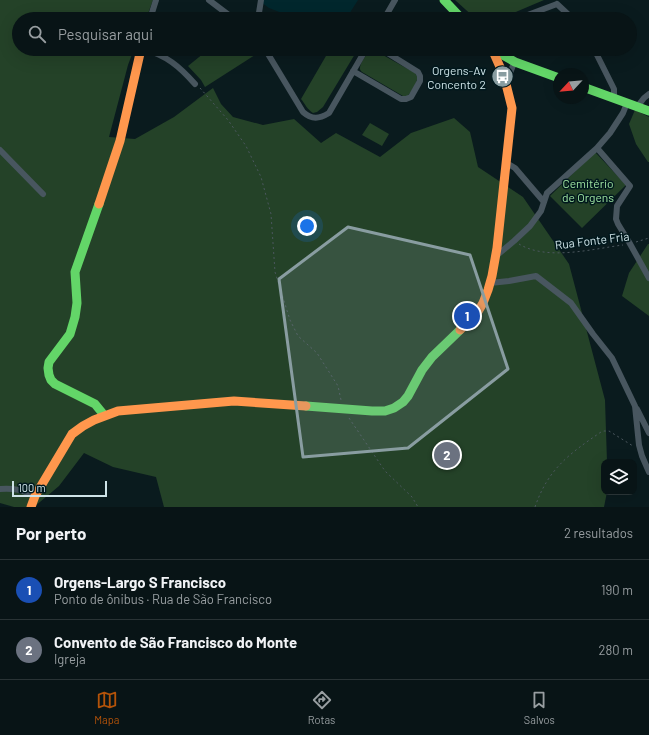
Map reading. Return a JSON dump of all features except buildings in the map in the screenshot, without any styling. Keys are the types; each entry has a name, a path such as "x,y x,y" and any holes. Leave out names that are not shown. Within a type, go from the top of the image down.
{"street":[{"path":"152,12 156,0"},
{"path":"209,0 225,12"},
{"path":"259,12 261,0"},
{"path":"388,12 395,0"},
{"path":"444,0 455,12"},
{"path":"533,12 557,2 566,12"},
{"path":"104,415 95,404 55,384 51,380 48,368 49,362 70,334 77,303 76,272 120,141 140,56"},
{"path":"163,56 170,60 197,85"},
{"path":"269,56 303,112 308,116 319,118 329,113 362,56"},
{"path":"353,71 401,99 406,99 410,97 420,81 420,76 418,72 392,56"},
{"path":"31,507 35,496 72,434 90,421 118,411 234,401 372,412 385,411 394,408 403,402 408,396 422,370 432,357 476,315 480,309 490,283 496,256 512,108 504,76 495,56"},
{"path":"598,56 614,89 614,98"},
{"path":"504,76 506,57 515,62 553,76"},
{"path":"508,92 509,75 515,62"},
{"path":"589,89 649,111"},
{"path":"637,107 649,94"},
{"path":"496,256 530,226 541,211 547,193 597,148 610,133 623,113 627,103"},
{"path":"597,148 630,186 617,206 616,219 649,278"},
{"path":"0,150 42,194"},
{"path":"506,165 510,165 515,168 544,202"},
{"path":"490,283 536,276 571,303 612,358 649,433"},
{"path":"635,406 640,450 649,472"},
{"path":"0,489 13,488 35,496"}],"path":[{"path":"197,85 228,120 246,146 261,177 271,214 275,272 290,320 298,336 317,353 338,386 342,402 350,421 385,471 412,497 418,507"},
{"name":"Rua Fonte Fria","path":"514,241 520,246 549,253 575,252 630,244 649,238"},
{"path":"535,507 544,486 556,468 569,455 601,432 612,432 640,450"}],"highlighted area":[{"path":"348,227 470,255 508,369 408,448 303,457 279,279"}],"shaded area":[{"path":"258,0 358,0 350,12 279,12 269,8"}],"green space":[{"path":"0,0 153,0 149,12 12,12 12,56 131,56 109,137 135,139 174,117 213,88 221,104 233,117 263,125 294,119 321,143 336,133 380,157 411,133 454,118 470,132 478,167 523,197 569,264 605,400 607,459 601,459 601,495 606,495 604,507 164,507 156,477 113,467 84,453 59,486 34,507 14,507 0,503"},
{"path":"455,0 544,0 516,12 468,12"},
{"path":"200,56 253,56 205,87 201,80 188,66"},
{"path":"326,56 354,56 323,107 317,112 313,113 301,99"},
{"path":"366,56 385,56 415,73 418,77 409,95 403,96 362,72 360,67"},
{"path":"635,110 649,117 649,162 636,144 629,124"},
{"path":"370,123 389,134 382,146 362,135"},
{"name":"Cemitério de Orgens","path":"595,152 626,185 582,228 550,196"},
{"path":"648,244 649,316 622,296 629,273"}],"traffic: fast":[{"path":"444,0 455,12"},
{"path":"504,56 515,62 553,76"},
{"path":"589,89 649,111"},
{"path":"99,204 75,272 77,303 70,334 49,362 48,368 51,380 55,384 95,404 104,415"},
{"path":"306,406 372,411 385,411 394,408 403,402 408,396 422,370 432,357 460,330"}],"traffic: slow":[{"path":"99,204 120,141 139,56"},
{"path":"460,330 476,315 483,303 492,276 497,248 512,108 504,76 495,56"},
{"path":"31,507 35,496 72,434 94,420 118,411 234,401 306,406"}],"place":[{"name":"Orgens-Av Concento 2","path":"502,77"},
{"name":"Orgens-Largo S Francisco","path":"467,316"},
{"name":"Convento de São Francisco do Monte","path":"447,455"}]}
